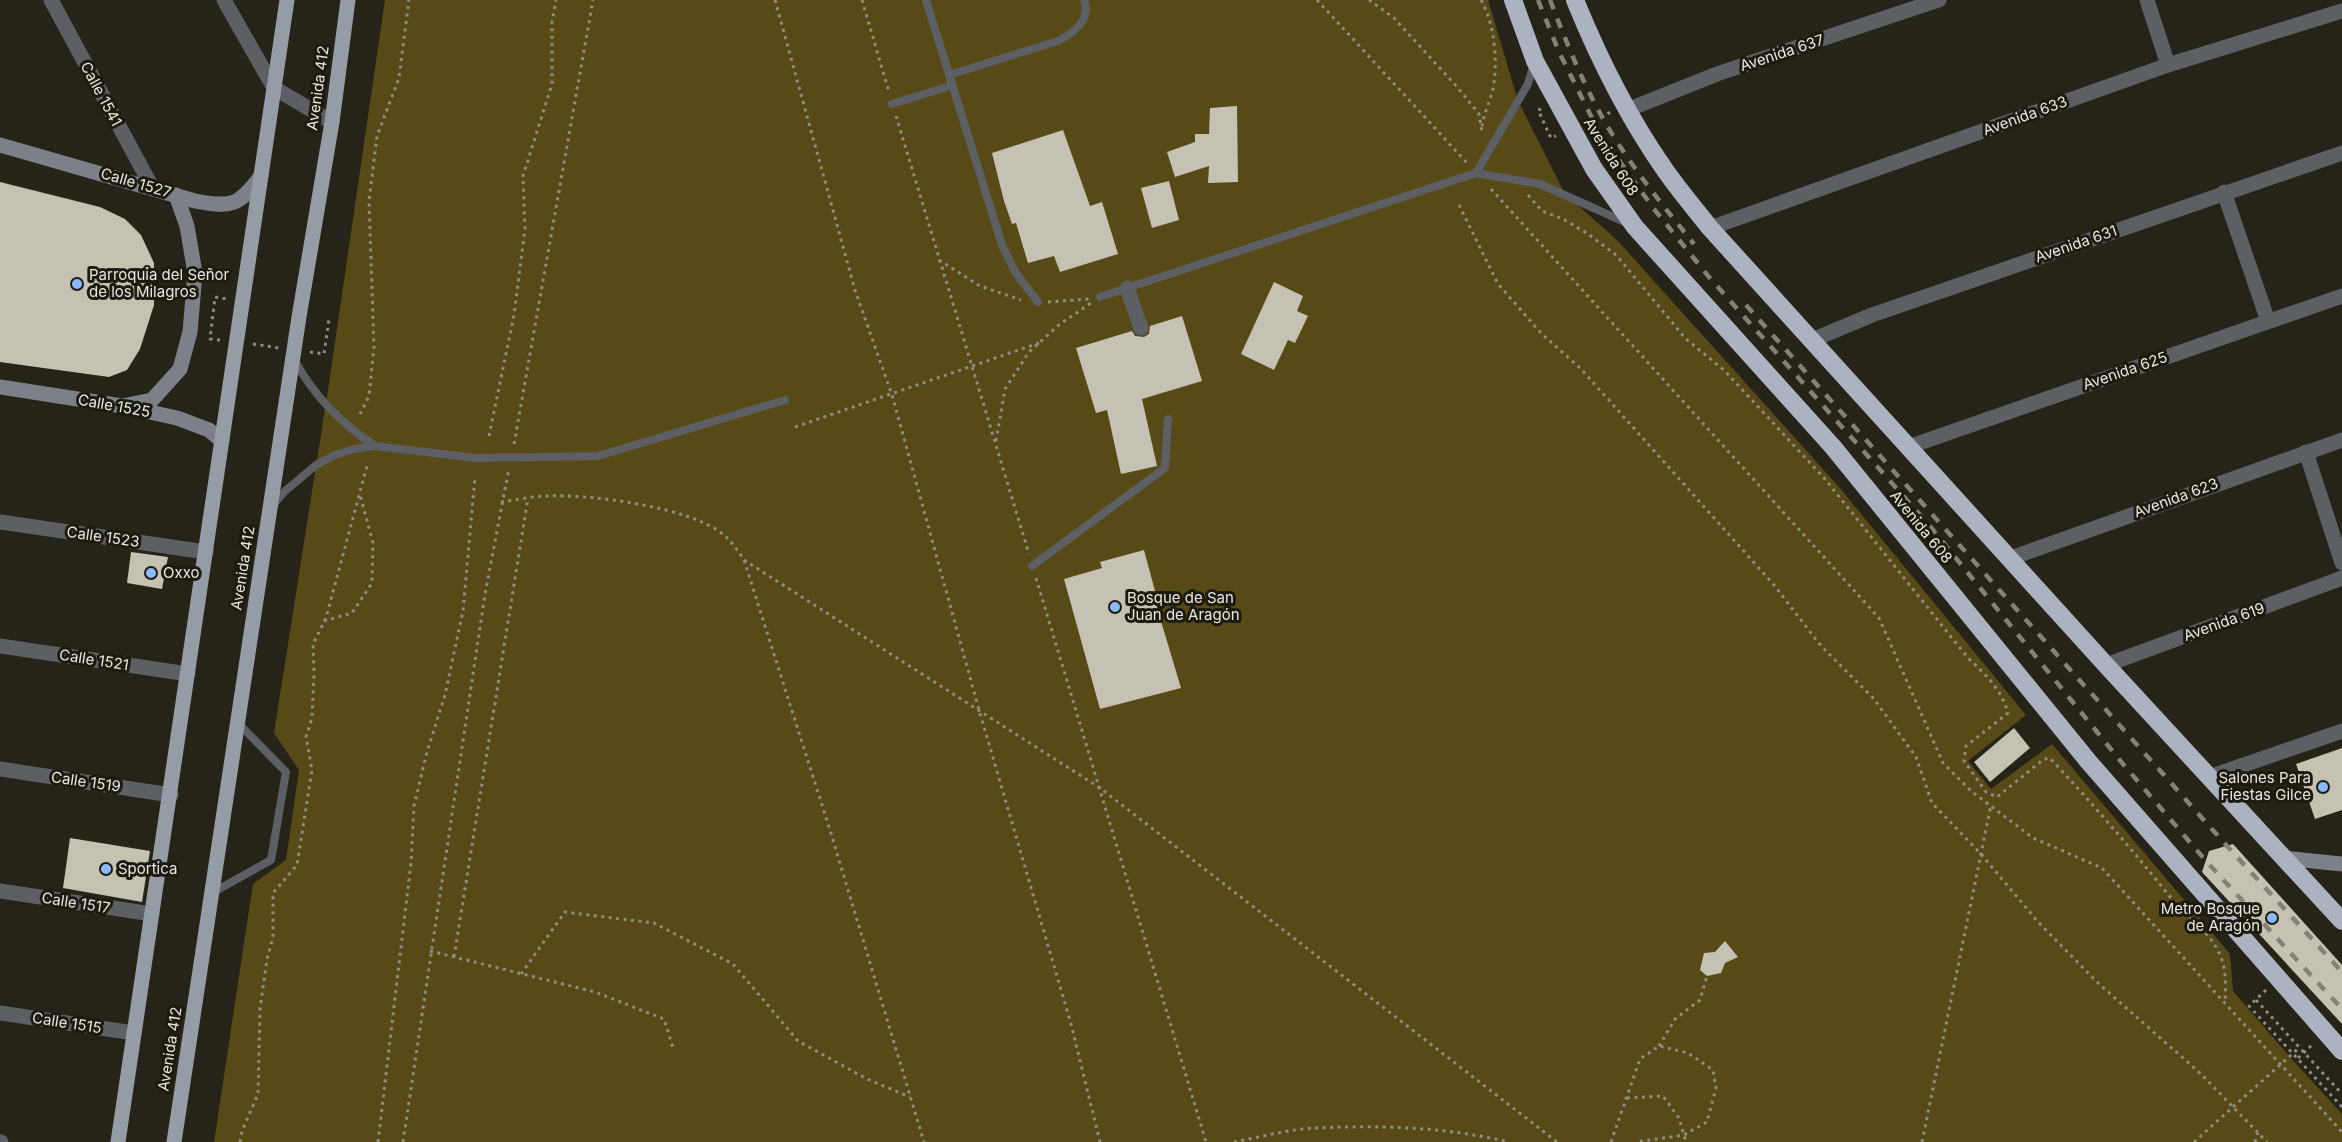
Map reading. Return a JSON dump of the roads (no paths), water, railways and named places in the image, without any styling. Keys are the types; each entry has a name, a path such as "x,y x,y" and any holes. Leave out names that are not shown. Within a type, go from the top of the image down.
{"highway":[{"name":"Avenida 608","path":"1513,0 1535,61 1594,169 1635,227 1833,447 2088,760 2342,1051"},
{"path":"1575,0 1596,51 1627,110 1665,170 1710,228 2106,665 2342,921"}],"main road":[{"path":"118,1142 287,0"},
{"name":"Avenida 412","path":"174,1142 237,723 332,122 348,0"}],"street":[{"name":"Calle 1541","path":"51,0 152,188"},
{"path":"224,0 274,88 332,122"},
{"name":"Avenida 637","path":"1627,110 1717,75 1939,0"},
{"path":"2147,0 2168,65"},
{"name":"Avenida 633","path":"1710,228 2168,65 2342,11"},
{"name":"Calle 1527","path":"0,145 221,206 234,204 247,195 261,176"},
{"name":"Avenida 631","path":"1812,340 1872,315 2342,153"},
{"path":"2224,192 2268,321"},
{"path":"122,406 152,400 180,369 183,360 189,332 195,273 187,226 176,195"},
{"path":"1127,288 1141,328"},
{"name":"Avenida 625","path":"1908,447 2342,296"},
{"name":"Calle 1525","path":"0,387 122,406 177,418 209,430 222,441"},
{"name":"Avenida 623","path":"2011,558 2342,440"},
{"path":"2306,452 2342,563"},
{"name":"Calle 1523","path":"0,522 206,552"},
{"name":"Avenida 619","path":"2106,665 2342,578"},
{"name":"Calle 1521","path":"0,646 188,674"},
{"path":"2209,777 2342,731"},
{"name":"Calle 1519","path":"0,769 171,795"},
{"path":"2284,858 2342,864"},
{"name":"Calle 1517","path":"0,891 152,914"},
{"name":"Calle 1515","path":"0,1013 134,1033"}],"lane":[{"path":"926,0 1002,246 1015,272 1038,302"},
{"path":"950,75 1058,41 1073,33 1083,22 1086,7 1084,0"},
{"path":"1476,173 1528,84 1535,61"},
{"path":"892,104 953,86"},
{"path":"1100,297 1476,173 1540,184 1635,227"},
{"path":"295,353 303,376 341,421 375,446"},
{"path":"271,507 285,491 316,465 354,448 375,446 476,458 598,456 785,400"},
{"path":"1032,566 1165,468 1168,419"},
{"path":"211,894 271,860 286,772 237,723"}],"railway":[{"path":"1538,0 1559,52 1600,134 1654,209 1709,277 1929,525 2123,764 2206,861 2342,1009"},
{"path":"1550,0 1600,114 1639,174 1694,244"},
{"path":"1746,305 2342,972"}],"place":[{"name":"Parroquia del Señor de los Milagros","path":"77,284"},
{"name":"Oxxo","path":"151,573"},
{"name":"Bosque de San Juan de Aragón","path":"1115,607"},
{"name":"Salones Para Fiestas Gilce","path":"2323,787"},
{"name":"Sportica","path":"106,869"},
{"name":"Metro Bosque de Aragón","path":"2272,918"}]}
